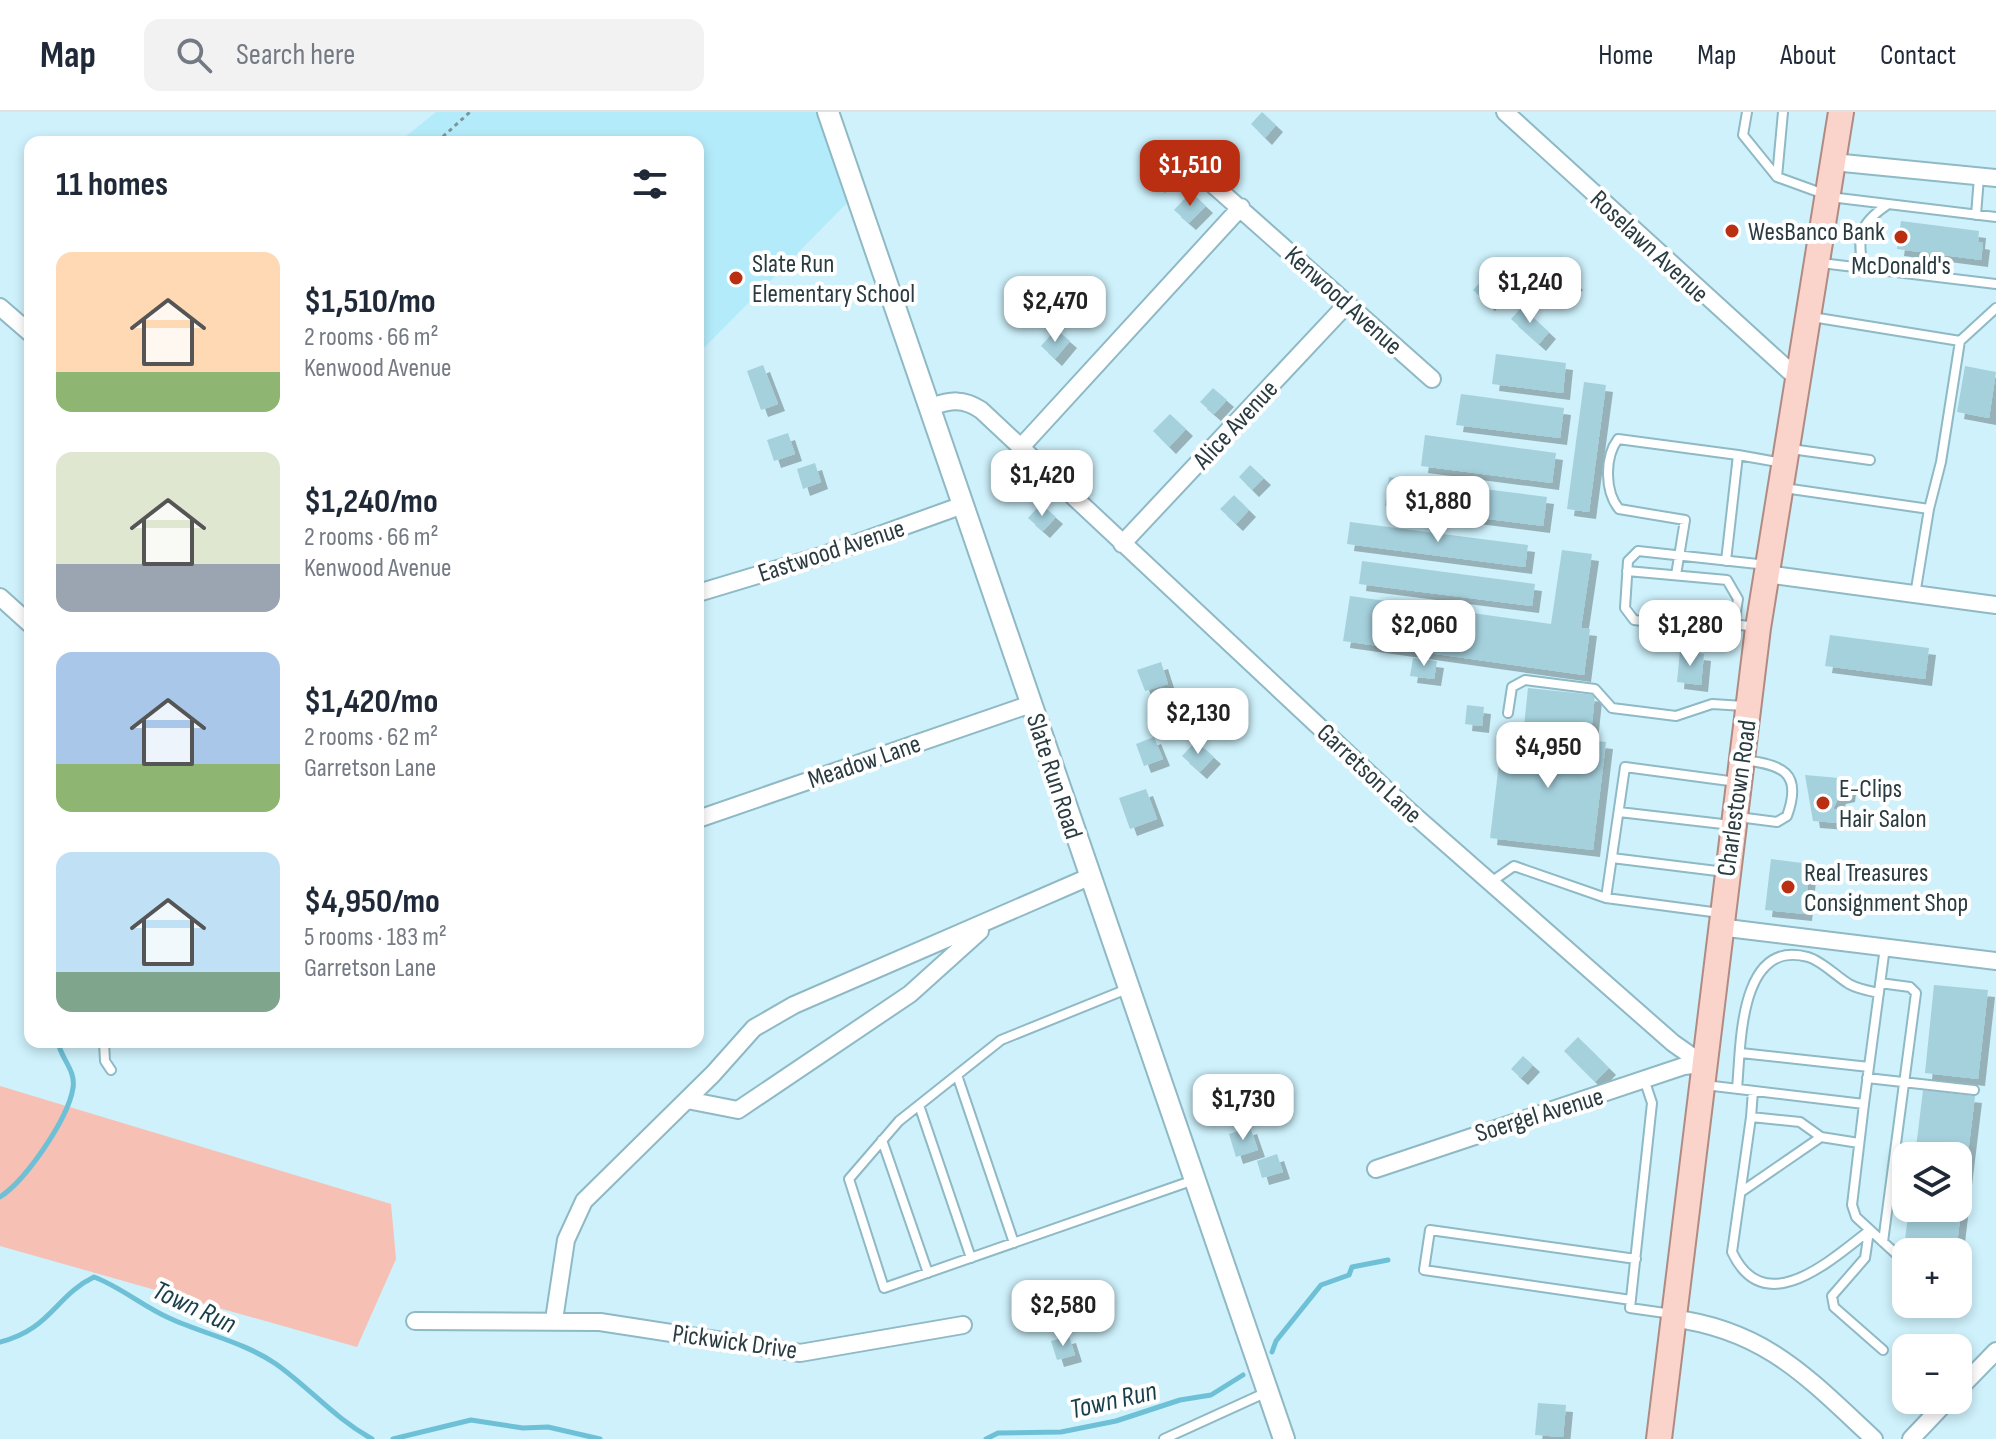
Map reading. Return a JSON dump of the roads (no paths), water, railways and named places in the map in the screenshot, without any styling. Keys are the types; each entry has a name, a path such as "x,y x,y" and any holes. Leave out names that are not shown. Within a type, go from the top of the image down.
{"main road":[{"name":"Charlestown Road","path":"1659,1439 1701,1074 1758,628 1841,112"}],"street":[{"name":"Slate Run Road","path":"828,112 1284,1439"},
{"name":"Roselawn Avenue","path":"1505,112 1797,378"},
{"name":"Kenwood Avenue","path":"1183,158 1432,379"},
{"path":"1833,162 1988,177"},
{"path":"1021,447 1241,207"},
{"name":"Alice Avenue","path":"1122,544 1348,303"},
{"path":"0,307 24,328"},
{"name":"Garretson Lane","path":"930,407 951,401 967,401 1021,447 1122,544 1491,883 1673,1043 1701,1074"},
{"name":"Eastwood Avenue","path":"704,591 824,555 963,505"},
{"path":"1767,570 1996,605"},
{"path":"0,597 24,619"},
{"name":"Meadow Lane","path":"704,817 1031,704"},
{"path":"554,1320 566,1240 584,1201 687,1100 754,1028 794,1005 1089,877"},
{"path":"1720,920 1885,947 1996,961"},
{"path":"687,1100 738,1110 910,994 990,922"},
{"name":"Soergel Avenue","path":"1376,1169 1458,1139 1645,1082 1684,1066 1701,1074"},
{"path":"1672,1316 1700,1322 1764,1345 1813,1383 1874,1439"},
{"name":"Pickwick Drive","path":"415,1321 554,1320 634,1326 800,1353 963,1325"},
{"path":"1972,1376 1996,1351"},
{"path":"1911,1439 1935,1414"}],"lane":[{"path":"1747,112 1743,135 1777,177 1827,196 1996,217"},
{"path":"1777,177 1783,112"},
{"path":"1976,215 1988,177"},
{"path":"1863,269 1858,244 1861,227 1867,218 1888,204"},
{"path":"1816,262 1996,284"},
{"path":"1915,595 1960,341 1996,308"},
{"path":"1807,316 1960,341"},
{"path":"1676,575 1685,520 1619,509 1612,501 1607,489 1613,445 1618,439 1738,455 1929,509"},
{"path":"1726,561 1738,455"},
{"path":"1783,466 1870,460"},
{"path":"1758,628 1734,624 1722,631 1634,620 1625,608 1628,561 1638,551 1726,561 1767,570"},
{"path":"1627,571 1727,580 1738,599 1734,624"},
{"path":"1508,713 1512,687 1525,680 1595,689 1612,708 1676,716 1712,704 1748,707"},
{"path":"1606,898 1625,767 1740,771 1773,764 1790,776 1790,806 1787,816 1777,822 1619,812"},
{"path":"1612,858 1726,872"},
{"path":"1491,883 1514,866 1606,898 1720,920"},
{"path":"1885,947 1852,1205 1856,1217 1892,1250"},
{"path":"1737,1089 1746,1000 1768,964 1778,958 1810,958 1853,987 1910,987 1916,993 1883,1242"},
{"path":"1129,988 1001,1040 919,1105 882,1140 849,1179 884,1288 1195,1180"},
{"path":"104,1048 105,1061 111,1070"},
{"path":"1741,1053 1869,1067"},
{"path":"1701,1074 1737,1089 1864,1104"},
{"path":"957,1075 1014,1243"},
{"path":"1867,1078 1974,1090"},
{"path":"1645,1082 1652,1103 1630,1308 1672,1316"},
{"path":"1753,1091 1732,1252 1740,1269 1755,1280 1790,1282 1812,1275 1870,1230"},
{"path":"919,1105 971,1258"},
{"path":"1751,1117 1800,1122 1821,1137 1859,1143"},
{"path":"1741,1192 1821,1137"},
{"path":"882,1140 928,1273"},
{"path":"1631,1300 1424,1270 1430,1230 1636,1259"},
{"path":"1870,1230 1865,1258 1832,1296 1834,1307 1883,1350"},
{"path":"1164,1439 1268,1392"}],"waterway":[{"path":"0,1197 33,1163 63,1116 73,1082 60,1048"},
{"name":"Town Run","path":"1272,1352 1276,1341 1321,1285 1349,1275 1352,1267 1388,1260"},
{"name":"Town Run","path":"0,1342 42,1321 70,1293 94,1277 169,1318 264,1356 289,1373 345,1422 372,1439"},
{"name":"Town Run","path":"986,1439 998,1433 1061,1432 1116,1421 1180,1400 1211,1395 1243,1375"},
{"name":"Town Run","path":"393,1439 471,1420 523,1428 548,1427 600,1439"}],"place":[{"name":"WesBanco Bank","path":"1732,231"},
{"name":"McDonald's","path":"1901,237"},
{"name":"Slate Run Elementary School","path":"736,278"},
{"name":"E-Clips Hair Salon","path":"1823,803"},
{"name":"Real Treasures Consignment Shop","path":"1788,887"}]}
